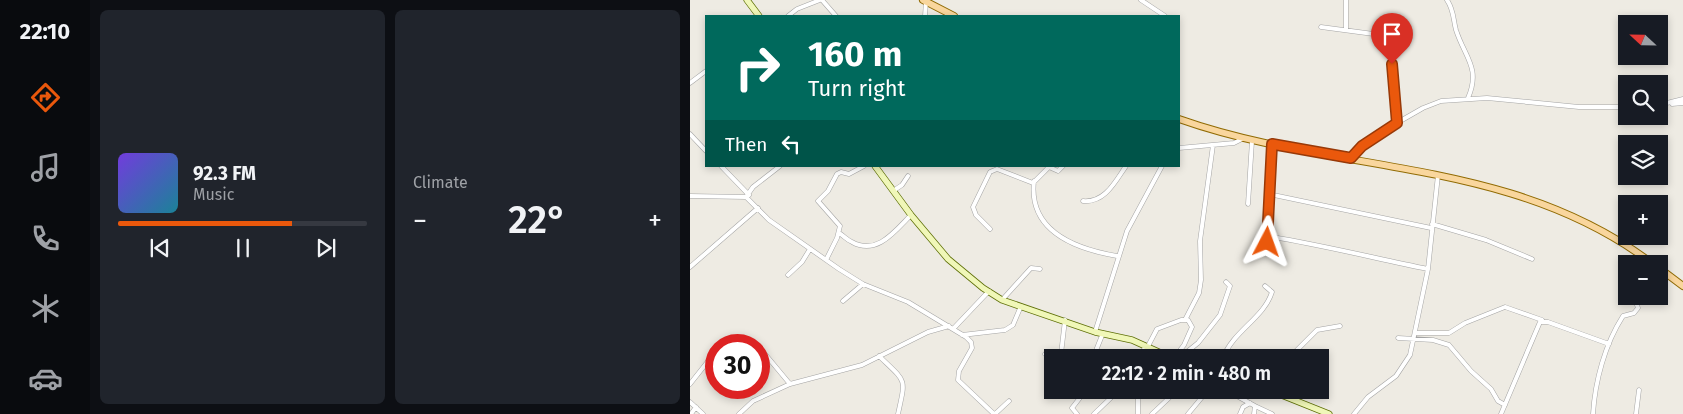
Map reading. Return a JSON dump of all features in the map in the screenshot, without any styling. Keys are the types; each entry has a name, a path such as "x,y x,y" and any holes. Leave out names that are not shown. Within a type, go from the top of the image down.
{"main road":[{"path":"925,0 952,15"},
{"path":"1180,118 1252,141 1439,174 1517,194 1562,211 1603,232 1639,255"},
{"path":"1668,275 1683,286"}],"street":[{"path":"747,0 758,15"},
{"path":"789,15 797,9 821,0 835,15"},
{"path":"925,0 925,15"},
{"path":"1141,0 1164,15"},
{"path":"1346,0 1346,30"},
{"path":"1447,0 1454,12 1456,30 1474,73 1468,98"},
{"path":"1321,27 1381,35 1389,40 1397,123"},
{"path":"690,83 705,73"},
{"path":"1351,158 1362,146 1397,123 1423,108 1441,101 1487,98 1579,107 1618,107"},
{"path":"1668,103 1683,99"},
{"path":"1668,104 1683,103"},
{"path":"690,134 705,150"},
{"path":"1180,148 1234,143 1242,138"},
{"path":"1248,204 1252,141"},
{"path":"1267,242 1272,144"},
{"path":"1185,320 1200,286 1200,241 1213,145"},
{"path":"722,167 769,220 810,249 863,284 908,302 971,342 972,348 959,371 958,380 995,414 1009,401"},
{"path":"826,260 840,233 839,223 829,215 818,201 828,191 836,174 848,174 862,167"},
{"path":"876,167 910,215 948,259 1002,300 1065,320 1094,332 1132,340 1146,348 1157,329 1185,320 1192,323 1192,326 1181,349"},
{"path":"1062,167 1058,171 1048,167 1034,182 1033,202 1036,210 1056,234 1066,240 1098,252 1117,256"},
{"path":"1083,201 1091,202 1108,191 1125,167"},
{"path":"1094,332 1117,256 1137,210 1161,167"},
{"path":"748,196 752,187 773,168"},
{"path":"990,229 976,215 973,207 990,172 997,169 1034,182"},
{"path":"1354,414 1368,397 1402,369 1410,355 1415,339 1428,269 1431,226 1439,174"},
{"path":"893,191 902,185 908,176"},
{"path":"1269,194 1431,226 1486,240 1532,259"},
{"path":"690,196 748,196"},
{"path":"690,267 758,208"},
{"path":"840,233 855,244 878,245 886,241 910,215"},
{"path":"1267,236 1335,247 1369,258 1428,269"},
{"path":"788,275 802,262 810,249"},
{"path":"1002,300 1031,268 1040,270"},
{"path":"1191,349 1198,344 1220,315 1230,286 1226,282"},
{"path":"843,301 863,284"},
{"path":"1227,349 1268,306 1272,292 1265,286"},
{"path":"739,414 753,401 790,384 862,365 931,331 951,328 989,291"},
{"path":"1593,414 1599,378 1609,344 1623,316 1634,313 1638,308 1637,305"},
{"path":"962,335 1000,332 1010,328 1021,306"},
{"path":"1416,332 1449,333 1465,323 1505,307 1609,344"},
{"path":"1062,349 1065,320"},
{"path":"1502,414 1536,328 1542,321"},
{"path":"1298,349 1317,330 1340,326"},
{"path":"1097,349 1103,333"},
{"path":"1398,338 1433,340 1449,345 1471,371 1491,390 1498,401 1505,405"},
{"path":"879,356 901,378 904,384 898,414"},
{"path":"770,360 790,384"},
{"path":"690,384 705,365"},
{"path":"1636,414 1639,390"},
{"path":"1077,414 1072,408 1079,399"},
{"path":"1094,414 1110,399"},
{"path":"1138,399 1138,414"},
{"path":"1152,414 1168,399"},
{"path":"1188,414 1200,399"},
{"path":"1243,399 1272,414"},
{"path":"1292,399 1329,414"},
{"path":"690,402 703,414"},
{"path":"1240,414 1243,407 1250,403"},
{"path":"1254,414 1255,406"},
{"path":"692,414 696,407"}],"route":[{"path":"1267,242 1272,144 1351,158 1362,146 1397,123 1392,64"}]}
